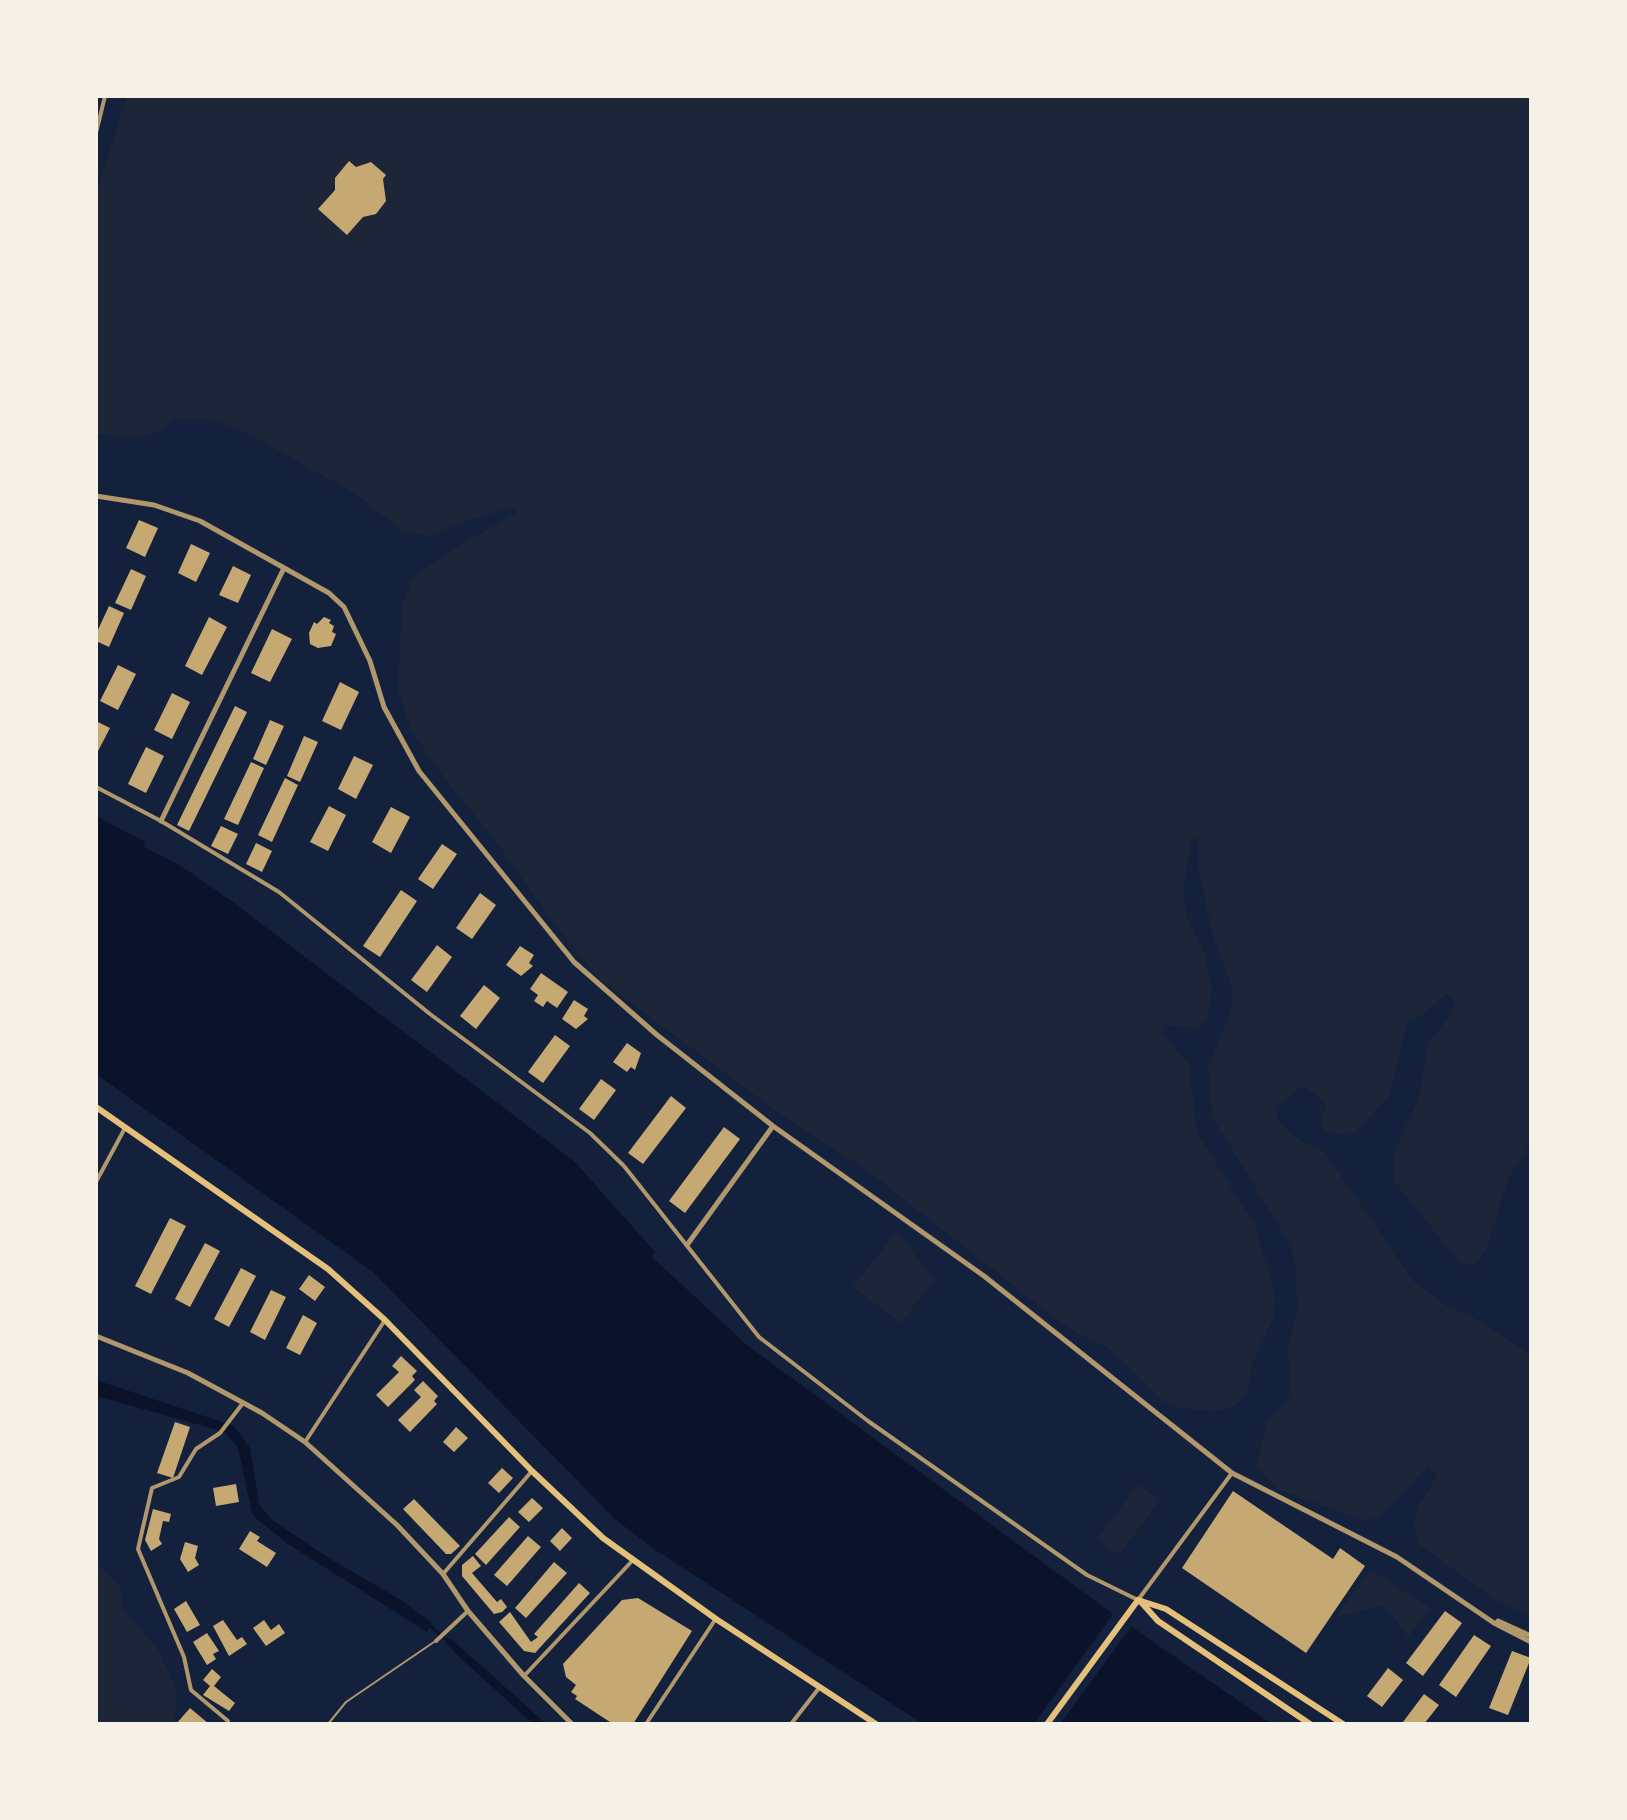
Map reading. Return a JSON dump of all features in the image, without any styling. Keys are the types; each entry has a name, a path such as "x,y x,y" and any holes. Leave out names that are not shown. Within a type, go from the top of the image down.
{"main road":[{"path":"96,1107 328,1269 385,1320 532,1471 633,1560 716,1619 876,1724"},
{"path":"1047,1724 1138,1600"},
{"path":"1138,1600 1158,1621 1310,1724"},
{"path":"1138,1600 1166,1609 1343,1724"}],"street":[{"path":"96,133 105,96"},
{"path":"96,496 154,505 200,521 329,593 344,607 370,661 384,707 419,771 542,926 615,1000 773,1126 984,1276 1232,1473 1397,1557 1475,1610 1531,1639"},
{"path":"161,821 284,568"},
{"path":"96,787 161,821 279,892 430,1014 590,1133 624,1166 759,1337 868,1421 1074,1567 1112,1590 1138,1600 1232,1473"},
{"path":"687,1245 773,1126"},
{"path":"96,1182 125,1127"},
{"path":"305,1442 385,1320"},
{"path":"96,1336 188,1373 305,1442 397,1525 443,1574 468,1611 524,1676 572,1724"},
{"path":"228,1721 191,1690 184,1657 171,1621 138,1554 152,1488 179,1477 196,1449 220,1433 243,1403"},
{"path":"443,1574 532,1471"},
{"path":"524,1676 633,1560"},
{"path":"436,1641 468,1611"},
{"path":"646,1724 716,1619"},
{"path":"791,1724 820,1685"}],"lane":[{"path":"328,1724 346,1702 436,1641"}],"shaded area":[{"path":"127,96 1531,96 1531,1143 1509,1177 1486,1250 1475,1265 1459,1262 1394,1181 1393,1155 1418,1100 1428,1044 1452,1013 1456,1002 1447,993 1422,1015 1407,1022 1390,1095 1357,1130 1345,1136 1324,1130 1321,1121 1326,1105 1304,1085 1276,1108 1278,1122 1298,1139 1324,1151 1413,1281 1449,1308 1468,1314 1531,1355 1531,1616 1494,1599 1419,1544 1414,1523 1420,1504 1437,1476 1428,1466 1381,1515 1366,1521 1279,1490 1256,1467 1267,1421 1285,1405 1291,1390 1288,1349 1297,1307 1295,1260 1287,1240 1212,1116 1208,1067 1232,1008 1231,984 1214,939 1199,874 1199,840 1192,838 1183,888 1186,915 1206,957 1212,990 1208,1017 1199,1028 1165,1025 1163,1034 1189,1065 1197,1133 1255,1225 1275,1295 1273,1319 1252,1364 1248,1388 1237,1405 1215,1411 1178,1408 1163,1401 1108,1347 1084,1337 1051,1315 868,1171 782,1115 600,979 552,921 491,834 453,790 411,730 398,690 402,605 414,578 442,556 516,513 515,507 464,521 431,536 403,531 354,493 258,439 213,419 174,419 158,432 141,437 96,434 96,192"},
{"path":"96,816 145,842 144,847 178,864 230,900 574,1161 655,1252 652,1257 747,1345 1113,1614 1272,1724 923,1724 654,1549 616,1520 373,1272 96,1074"},
{"path":"897,1231 934,1280 901,1323 853,1287"},
{"path":"96,1380 234,1426 250,1448 259,1504 271,1519 327,1557 398,1598 431,1622 427,1632 288,1544 257,1519 252,1513 238,1448 225,1432 96,1396"},
{"path":"1138,1484 1160,1500 1119,1555 1098,1539"},
{"path":"96,1562 121,1588 122,1608 159,1651 176,1689 177,1710 172,1724 96,1724"},
{"path":"1370,1570 1430,1608 1408,1637 1391,1613 1381,1606 1336,1617"},
{"path":"450,1638 546,1724 533,1724 456,1654 446,1642"}],"pier":[{"path":"1113,1614 1131,1627 1060,1724 1034,1724"}],"building":[{"path":"349,161 356,167 371,162 386,175 383,179 386,201 376,214 363,217 347,235 318,209 335,190 335,178"},
{"path":"139,520 158,528 145,557 126,548"},
{"path":"191,544 210,553 196,582 178,573"},
{"path":"233,566 251,575 238,603 219,595"},
{"path":"131,569 146,576 131,610 115,603"},
{"path":"109,606 124,613 109,647 96,641 96,634"},
{"path":"209,617 227,627 202,675 185,666"},
{"path":"324,617 331,620 329,623 334,626 332,632 336,634 331,646 318,648 310,644 309,633 314,622 317,624"},
{"path":"272,629 292,639 270,682 251,673"},
{"path":"118,665 136,674 118,710 100,701"},
{"path":"340,682 359,692 341,730 322,721"},
{"path":"172,693 190,702 172,739 154,730"},
{"path":"235,706 247,712 189,831 177,825"},
{"path":"270,720 284,726 266,765 253,759"},
{"path":"96,721 110,728 96,755"},
{"path":"304,736 318,742 300,782 287,776"},
{"path":"146,747 164,756 146,793 128,784"},
{"path":"354,756 373,765 356,799 338,789"},
{"path":"251,762 264,768 238,825 224,819"},
{"path":"285,778 298,785 272,842 258,835"},
{"path":"329,806 346,815 328,851 310,842"},
{"path":"391,807 410,817 391,853 372,842"},
{"path":"221,826 238,834 228,854 211,846"},
{"path":"256,843 272,851 262,872 246,864"},
{"path":"442,844 457,854 433,889 418,879"},
{"path":"401,890 417,901 380,957 363,946"},
{"path":"480,893 496,905 472,939 456,928"},
{"path":"437,945 452,957 427,992 411,980"},
{"path":"520,946 534,955 529,963 533,966 521,976 506,965"},
{"path":"541,973 568,992 557,1008 547,1001 543,1007 534,1001 538,995 530,989"},
{"path":"484,985 500,998 476,1029 460,1016"},
{"path":"574,1000 588,1009 584,1016 588,1019 576,1029 562,1019"},
{"path":"555,1035 570,1046 543,1083 528,1072"},
{"path":"627,1043 641,1053 635,1070 631,1067 627,1072 613,1062"},
{"path":"601,1079 616,1090 594,1120 579,1109"},
{"path":"671,1096 686,1108 643,1164 628,1153"},
{"path":"724,1127 740,1139 685,1213 669,1201"},
{"path":"170,1218 186,1226 151,1294 135,1286"},
{"path":"205,1243 220,1251 190,1307 175,1299"},
{"path":"241,1268 256,1276 229,1327 214,1319"},
{"path":"309,1275 325,1287 315,1301 299,1289"},
{"path":"271,1290 286,1297 265,1340 250,1332"},
{"path":"303,1315 317,1323 300,1355 286,1348"},
{"path":"401,1356 417,1371 412,1376 415,1380 388,1407 376,1395 399,1372 392,1366"},
{"path":"423,1381 438,1396 434,1401 437,1404 410,1432 398,1420 421,1397 414,1390"},
{"path":"175,1422 190,1427 173,1478 157,1473"},
{"path":"456,1427 468,1438 454,1452 443,1442"},
{"path":"502,1468 513,1478 499,1493 488,1483"},
{"path":"236,1484 239,1502 216,1506 213,1488"},
{"path":"1233,1491 1333,1559 1340,1548 1365,1566 1306,1653 1182,1568"},
{"path":"532,1498 543,1508 529,1522 518,1512"},
{"path":"414,1499 460,1546 451,1554 446,1554 403,1509"},
{"path":"153,1509 171,1514 169,1522 163,1521 159,1539 162,1544 151,1551 145,1540"},
{"path":"509,1517 520,1527 486,1565 475,1554"},
{"path":"562,1528 572,1538 560,1551 550,1541"},
{"path":"250,1531 260,1537 257,1541 276,1553 267,1567 239,1549"},
{"path":"528,1536 541,1547 507,1586 494,1575"},
{"path":"185,1542 198,1546 195,1558 199,1565 188,1572 180,1559"},
{"path":"473,1556 481,1566 472,1573 497,1602 501,1599 507,1607 502,1612 494,1614 462,1576 462,1565"},
{"path":"554,1562 567,1573 526,1618 515,1608"},
{"path":"579,1583 590,1593 535,1653 524,1651 499,1622 510,1612 531,1642 538,1637 534,1634"},
{"path":"638,1598 692,1631 633,1724 613,1724 575,1699 577,1696 571,1692 576,1685 566,1677 563,1664 622,1600"},
{"path":"186,1601 200,1625 187,1632 174,1609"},
{"path":"1445,1611 1462,1623 1423,1676 1406,1663"},
{"path":"223,1620 237,1640 242,1637 247,1644 229,1656 213,1626"},
{"path":"264,1620 271,1630 279,1624 285,1633 266,1646 253,1628"},
{"path":"207,1633 219,1651 213,1654 216,1659 207,1665 193,1642"},
{"path":"1474,1635 1491,1646 1456,1697 1439,1685"},
{"path":"1512,1651 1531,1658 1508,1715 1489,1708"},
{"path":"1388,1668 1403,1680 1382,1707 1367,1696"},
{"path":"212,1669 221,1677 214,1686 235,1703 229,1711 203,1695 210,1686 203,1680"},
{"path":"1424,1694 1439,1705 1424,1724 1403,1722"},
{"path":"190,1708 209,1724 176,1724"}],"waterway":[{"path":"429,1625 450,1643"}]}
